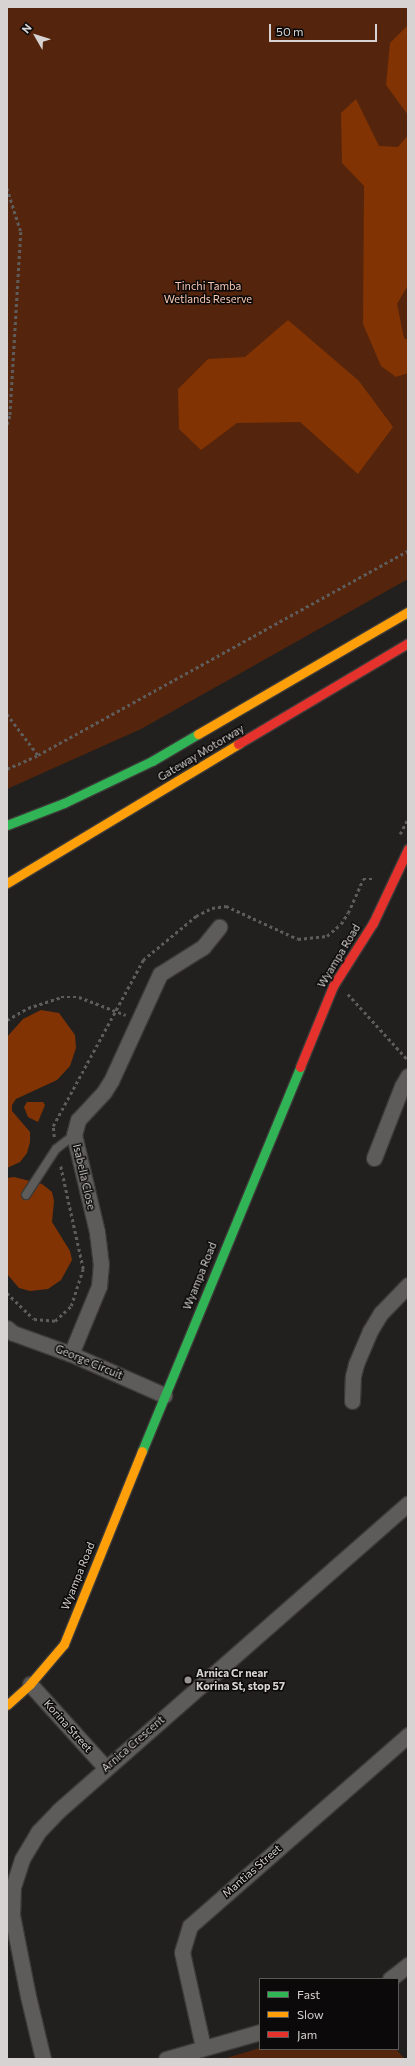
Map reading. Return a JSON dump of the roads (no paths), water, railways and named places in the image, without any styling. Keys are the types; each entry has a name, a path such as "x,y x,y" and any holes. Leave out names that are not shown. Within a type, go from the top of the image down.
{"main road":[{"name":"Gateway Motorway","path":"7,825 64,803 152,761 408,612"},
{"name":"Gateway Motorway","path":"7,883 408,643"},
{"name":"Wyampa Road","path":"7,1705 30,1684 64,1644 164,1395 333,986 373,924 408,849"}],"street":[{"name":"Isabella Close","path":"70,1354 99,1286 101,1265 97,1232 74,1135 78,1120 112,1081 160,974 203,947 219,927"},
{"path":"374,1158 402,1086 408,1076"},
{"path":"352,1401 353,1376 370,1331 381,1313 408,1285"},
{"name":"George Circuit","path":"9,1336 70,1354 164,1395"},
{"name":"Arnica Crescent","path":"43,2059 28,1996 12,1915 12,1887 22,1859 38,1832 58,1811 106,1768 408,1503"},
{"name":"Korina Street","path":"30,1684 106,1768"},
{"name":"Mantias Street","path":"203,2047 182,1952 190,1926 408,1735"},
{"path":"391,1978 408,1965"},
{"path":"166,2059 203,2047 259,2032"}],"lane":[{"path":"26,1195 56,1149 74,1135"}],"place":[{"name":"Arnica Cr near Korina St, stop 57","path":"188,1680"}],"park label":[{"name":"Tinchi Tamba Wetlands Reserve","path":"208,293"}]}
